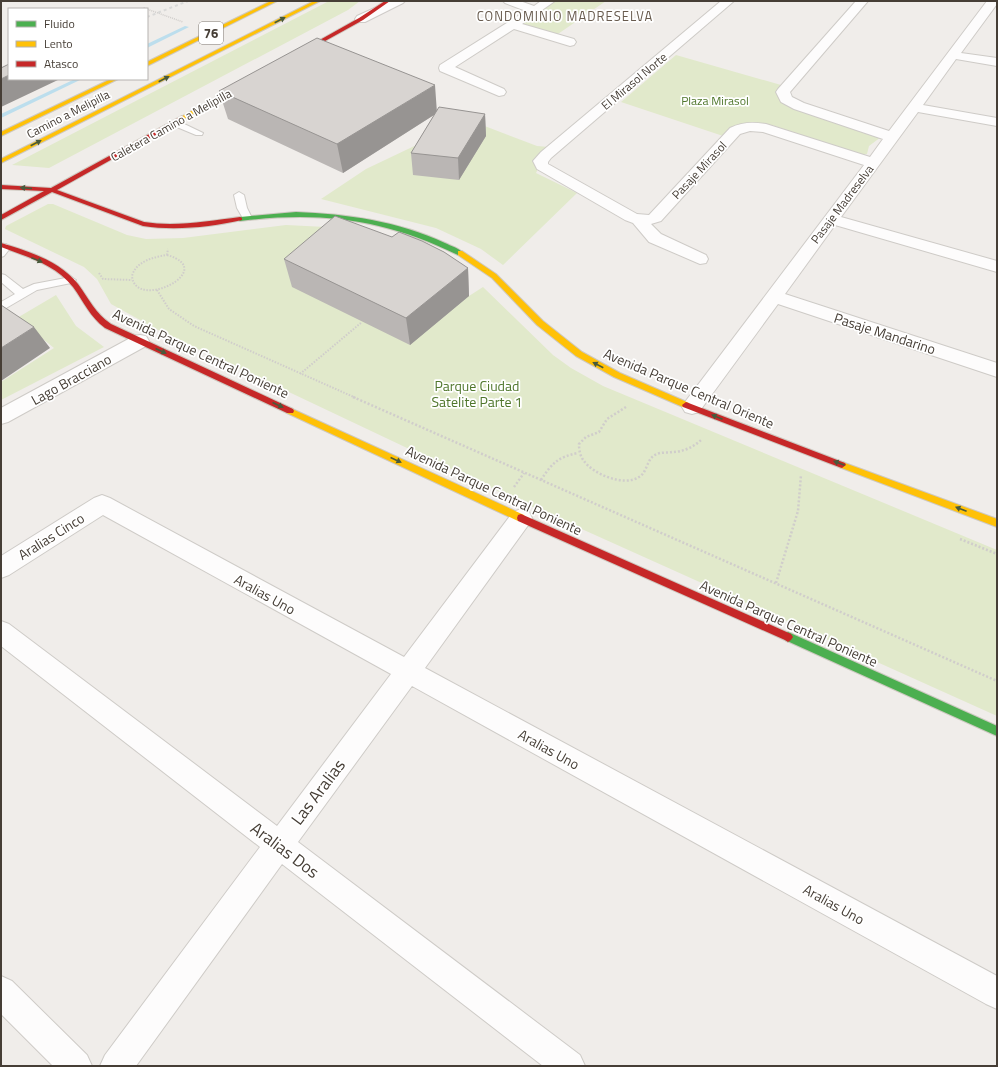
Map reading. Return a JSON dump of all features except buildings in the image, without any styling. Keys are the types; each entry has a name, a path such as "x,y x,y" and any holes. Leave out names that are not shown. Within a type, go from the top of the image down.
{"street":[{"name":"76","path":"148,64 275,1"},
{"name":"Camino a Melipilla","path":"1,161 318,1"},
{"path":"285,61 360,19 388,1"},
{"path":"360,19 399,1"},
{"path":"509,1 535,10"},
{"path":"499,92 445,68 549,1"},
{"name":"El Mirasol Norte","path":"639,220 546,169 542,166 540,161 728,1"},
{"path":"862,1 783,92 786,99 799,106 892,137"},
{"name":"Pasaje Madreselva","path":"692,407 953,55 992,8"},
{"path":"513,25 570,42"},
{"path":"953,55 997,62"},
{"name":"Caletera Camino a Melipilla","path":"1,218 258,77"},
{"name":"Camino a Melipilla","path":"1,134 113,80"},
{"path":"914,107 997,122"},
{"name":"Pasaje Mirasol","path":"639,220 649,220 655,218 735,131 748,126 766,128 873,163"},
{"name":"Avenida Parque Central Oriente","path":"1,187 52,190 70,195 142,224 155,227 180,227 280,214 334,216 402,229 443,244 463,254 495,277 552,334 574,351 620,376 692,407 997,523"},
{"path":"831,219 997,267"},
{"path":"639,220 655,238 700,259"},
{"name":"Avenida Parque Central Poniente","path":"3,249 44,262 61,271 78,288 86,305 96,317 140,341 521,518 997,731"},
{"name":"Pasaje Mandarino","path":"774,296 997,370"},
{"name":"Lago Bracciano","path":"1,417 140,341"},
{"name":"Aralias Cinco","path":"1,568 102,504"},
{"name":"Aralias Uno","path":"102,504 997,993"},
{"name":"Las Aralias","path":"116,1066 521,518"},
{"name":"Aralias Dos","path":"1,632 279,846 570,1066"},
{"path":"1,992 76,1066"}],"lane":[{"path":"175,122 199,133"},
{"path":"239,195 242,208 247,218"},
{"path":"1,277 22,294"},
{"path":"1,307 34,287 71,280"}],"path":[{"path":"148,10 186,24"},
{"path":"167,255 174,256 184,264 184,274 173,284 156,290 140,288 135,285 132,280 132,275 135,269 148,260 167,255"},
{"path":"156,290 160,298 171,312 182,321 201,330 997,681"},
{"path":"300,374 362,322"},
{"path":"628,406 607,419 599,432 582,440 579,444 579,453 586,464 599,475 627,481 636,479 647,469 650,458 653,456 658,453 681,451 694,445 703,437"},
{"path":"541,480 552,463 558,458 567,454 579,453"},
{"path":"776,583 798,511 801,474"}],"green space":[{"path":"329,1 360,1 348,10 49,168 12,165"},
{"path":"552,1 606,1 555,36 517,24"},
{"name":"Plaza Mirasol","path":"676,55 781,85 779,94 881,137 869,146 867,154 860,155 772,125 742,125 723,136 621,102"},
{"path":"469,120 537,146 549,147 536,173 577,193 503,265 481,249 436,228 321,199 366,169"},
{"name":"Parque Ciudad Satelite Parte 1","path":"48,204 53,204 127,235 146,239 183,238 286,225 326,227 469,296 483,287 553,355 571,368 603,386 997,550 997,716 515,499 160,331 111,304 97,279 84,267 5,229 6,226"},
{"path":"56,295 76,326 104,347 1,400 1,382 54,348 17,318"}],"waterway":[{"path":"148,46 187,27"},
{"path":"1,116 77,80"}],"railway":[{"path":"148,17 188,1"}],"traffic: fast":[{"path":"240,219 296,214 353,218 381,223 408,231 435,241 460,253"},
{"path":"788,637 997,731"}],"traffic: slow":[{"path":"148,64 275,1"},
{"path":"1,161 318,1"},
{"path":"1,134 113,80"},
{"path":"182,118 247,82"},
{"path":"460,253 494,276 540,323 579,354 617,375 686,405"},
{"path":"290,411 521,518"},
{"path":"842,465 997,523"}],"traffic: jam":[{"path":"296,55 361,19 388,1"},
{"path":"1,218 182,118"},
{"path":"1,187 52,190 69,195 143,224 157,226 186,226 240,219"},
{"path":"1,245 38,258 63,272 75,285 95,315 108,326 290,411"},
{"path":"686,405 842,465"},
{"path":"521,518 788,637"}],"district":[{"name":"CONDOMINIO MADRESELVA","path":"565,16"}]}
